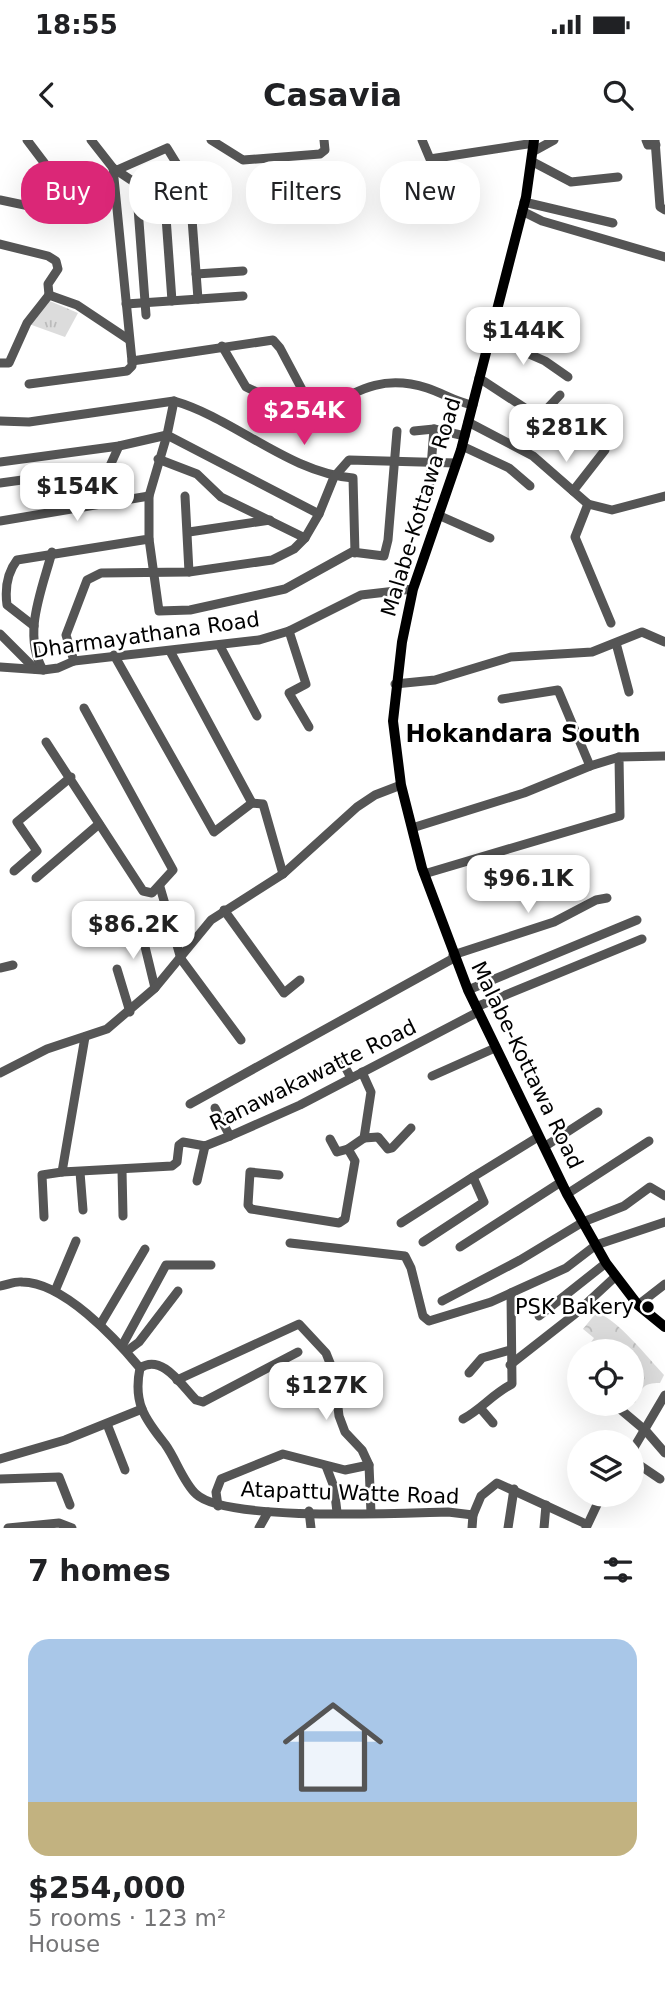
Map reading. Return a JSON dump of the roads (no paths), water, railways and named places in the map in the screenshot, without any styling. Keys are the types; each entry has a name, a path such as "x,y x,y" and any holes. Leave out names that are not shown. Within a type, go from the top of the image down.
{"main road":[{"name":"Malabe-Kottawa Road","path":"533,149 523,206 463,441 413,589 396,684 393,721 401,785 424,874 468,990 567,1195 606,1263 638,1305 665,1327"}],"street":[{"path":"0,200 86,218 27,140"},
{"path":"91,140 108,161"},
{"path":"211,140 243,160 320,154 325,150 324,140"},
{"path":"422,140 430,159 438,160 461,153 533,149 554,140"},
{"path":"646,140 648,145 656,143 660,207 665,210"},
{"path":"135,161 167,148 175,161"},
{"path":"533,149 571,182 618,177"},
{"path":"115,169 129,163"},
{"path":"115,169 129,179"},
{"path":"29,384 127,371 132,366 115,169"},
{"path":"523,206 614,223"},
{"path":"523,206 542,221 665,257"},
{"path":"139,224 146,316"},
{"path":"166,224 172,301"},
{"path":"192,224 198,299"},
{"path":"0,244 48,256 56,261 58,269 48,284 49,295 27,323 9,363 0,363"},
{"path":"196,274 243,271"},
{"path":"49,295 77,305 128,339"},
{"path":"126,304 243,296"},
{"path":"490,337 545,361 568,377"},
{"path":"132,361 273,340 280,348 315,414"},
{"path":"222,346 246,387 301,413 315,414 381,382 397,382 428,389 453,401 472,405"},
{"path":"479,378 534,414 542,413 560,395"},
{"path":"174,401 149,496 149,539 159,611 190,610 285,589 355,553 384,556 388,540 397,430"},
{"path":"0,422 29,422 174,401 194,407 251,439 334,477 353,478 355,553"},
{"path":"468,422 533,456 588,504 611,510 665,496"},
{"path":"429,492 434,429"},
{"path":"414,431 434,429 463,441 509,468 530,486"},
{"path":"0,462 119,446 167,435 319,514"},
{"path":"0,483 109,467 119,446"},
{"path":"573,491 606,450"},
{"path":"158,459 197,474 221,497 305,538"},
{"path":"74,661 66,635 87,580 101,573 154,570 189,572 272,560 294,550 305,538 319,514 334,477 349,460 456,463"},
{"path":"0,521 149,496"},
{"path":"185,496 189,531 189,572"},
{"path":"588,504 576,528 575,537 611,623"},
{"path":"438,515 490,538"},
{"path":"189,531 272,520"},
{"path":"34,626 7,606 5,590 17,560 52,552 149,539"},
{"path":"39,669 33,653 34,626 52,552"},
{"name":"Dharmayathana Road","path":"0,667 58,668 74,661 114,655 170,652 259,640 289,631 361,595 413,589"},
{"path":"289,631 306,684 289,692 309,727"},
{"path":"396,684 435,680 511,657 592,652 642,632 665,642"},
{"path":"0,634 39,669"},
{"path":"616,643 629,692"},
{"path":"219,646 257,716"},
{"path":"170,652 252,803"},
{"path":"114,655 214,832 252,803 263,804 283,874"},
{"path":"502,699 558,690 590,766"},
{"path":"46,742 143,891 152,893 173,870 84,708"},
{"path":"412,828 524,793 619,757 665,756"},
{"path":"424,874 620,816 619,757"},
{"path":"14,871 37,851 17,822 71,777"},
{"path":"0,1073 47,1049 107,1029 155,988 181,959 195,938 224,910 283,874 357,807 375,795 401,785"},
{"path":"36,878 99,824"},
{"path":"160,887 181,959 241,1041"},
{"path":"190,1104 454,957 554,922 596,900 607,898"},
{"path":"224,910 284,993 300,980"},
{"path":"468,990 636,920"},
{"path":"140,926 155,988"},
{"name":"Ranawakawatte Road","path":"62,1172 172,1166 177,1163 179,1145 183,1142 205,1146 230,1136 300,1105 477,1010 642,939"},
{"path":"0,968 13,965"},
{"path":"117,970 130,1012"},
{"path":"44,1217 42,1175 62,1172 85,1037"},
{"path":"432,1076 495,1048"},
{"path":"327,1070 342,1061 351,1078"},
{"path":"362,1072 371,1093 364,1138"},
{"path":"215,1108 230,1136"},
{"path":"401,1223 473,1177 598,1112"},
{"path":"330,1139 337,1152 348,1149 364,1138 378,1137 388,1149 411,1128"},
{"path":"567,1195 649,1142"},
{"path":"197,1181 205,1146"},
{"path":"279,1175 250,1172 248,1205 251,1209 339,1223 345,1219 355,1161 348,1149"},
{"path":"122,1170 123,1216"},
{"path":"80,1172 83,1210"},
{"path":"423,1242 484,1202 473,1177"},
{"path":"460,1247 561,1182"},
{"path":"442,1301 520,1260 583,1222 624,1206 650,1187 665,1196"},
{"path":"290,1243 405,1256 415,1281 423,1315 429,1321 471,1310 566,1268 596,1245 665,1222"},
{"path":"55,1291 76,1241"},
{"path":"100,1325 145,1249"},
{"path":"124,1349 166,1265 170,1262 211,1265"},
{"path":"539,1316 606,1263"},
{"path":"510,1365 575,1314 615,1277"},
{"path":"0,1286 21,1281 55,1291 100,1325 140,1368 154,1363 164,1367 196,1400 203,1402 298,1352"},
{"path":"638,1305 665,1284"},
{"path":"124,1349 139,1342 178,1291"},
{"path":"463,1419 481,1409 487,1398 512,1384 511,1293"},
{"path":"177,1380 299,1324 326,1353 334,1373 345,1432 362,1450 369,1465 371,1513"},
{"path":"469,1373 482,1358 510,1350"},
{"name":"Atapattu Watte Road","path":"140,1368 135,1391 142,1409 195,1494 218,1506 268,1512 448,1512 473,1515 489,1487 497,1483 514,1489"},
{"path":"644,1434 665,1395"},
{"path":"0,1459 107,1424 142,1409"},
{"path":"481,1409 493,1423"},
{"path":"628,1416 665,1452"},
{"path":"107,1424 125,1470"},
{"path":"218,1506 216,1492 221,1479 283,1454 345,1470 369,1465"},
{"path":"326,1466 334,1487 337,1512"},
{"path":"644,1468 660,1479"},
{"path":"0,1479 59,1477 70,1505"},
{"path":"508,1528 514,1489 586,1526 596,1507"},
{"path":"544,1528 546,1505"},
{"path":"309,1511 312,1528"},
{"path":"259,1528 268,1512"},
{"path":"472,1528 473,1515"},
{"path":"8,1528 59,1522 72,1528"}],"place":[{"name":"PSK Bakery","path":"648,1307"}],"district":[{"name":"Hokandara South","path":"523,734"}]}
